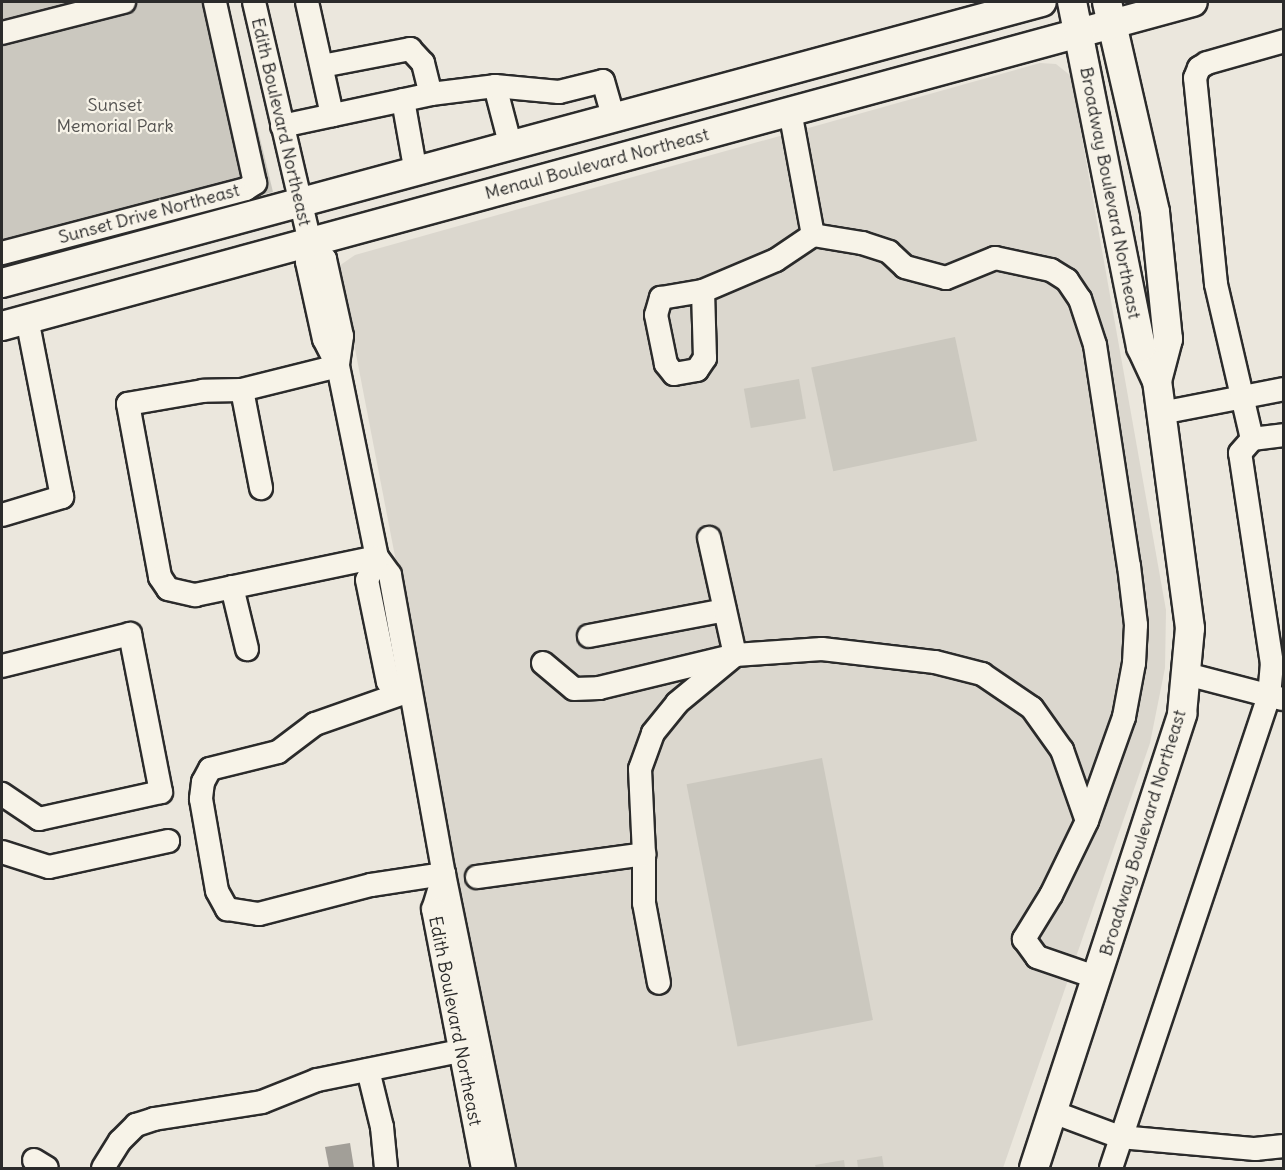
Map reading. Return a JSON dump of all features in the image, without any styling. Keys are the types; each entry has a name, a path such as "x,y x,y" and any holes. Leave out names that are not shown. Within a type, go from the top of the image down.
{"main road":[{"path":"2,283 300,205 1042,2"},
{"name":"Broadway Boulevard Northeast","path":"1034,1168 1098,978 1182,714 1190,628 1157,381 1141,347 1072,2"},
{"name":"Menaul Boulevard Northeast","path":"14,323 1078,32 1111,12 1193,2"},
{"name":"Broadway Boulevard Northeast","path":"1111,12 1155,212 1168,339 1157,381"},
{"path":"780,74 790,111"}],"street":[{"path":"2,33 124,2"},
{"name":"Sunset Drive Northeast","path":"2,253 246,189 255,183 215,2"},
{"name":"Edith Boulevard Northeast","path":"254,2 310,243 307,262 329,320 377,557 367,580 388,682 409,691 444,874 433,909 504,1168"},
{"path":"307,2 332,115"},
{"path":"1252,439 1216,285 1195,78 1198,68 1207,63 1284,41"},
{"path":"322,66 410,49 423,63 431,94"},
{"path":"282,126 431,94 495,86 559,92 603,81 614,119"},
{"path":"495,86 511,147"},
{"path":"403,100 416,173"},
{"path":"790,111 813,235"},
{"path":"703,291 776,260 813,235 862,243 889,252 905,267 945,278 995,258 1051,270 1067,280 1080,299 1095,345 1136,625 1134,663 1124,717 1087,821 1051,895 1024,939 1037,957 1098,978"},
{"path":"2,515 62,497 14,323"},
{"path":"338,366 242,390 204,391 128,404 160,577 168,589 178,594 195,595 377,557"},
{"path":"1161,413 1284,389"},
{"path":"242,390 261,488"},
{"path":"1111,1168 1276,698 1240,453 1252,439 1284,435"},
{"path":"709,538 735,655"},
{"path":"232,587 247,649"},
{"path":"589,636 725,610"},
{"path":"2,666 130,634 161,792 39,819 2,794"},
{"path":"543,663 574,689 598,688 735,655 822,649 935,662 982,674 1032,708 1062,750 1087,821"},
{"path":"659,982 644,903 640,769 653,733 677,703 735,655"},
{"path":"1186,674 1276,698"},
{"path":"409,691 315,724 278,752 210,769 203,782 201,799 218,891 227,909 259,914 371,885 444,874"},
{"path":"2,852 49,867 168,841"},
{"path":"477,878 644,854"},
{"path":"103,1168 120,1141 136,1125 202,1109 262,1102 317,1080 470,1049"},
{"name":"Edith Boulevard Northeast","path":"470,1049 483,1168"},
{"path":"368,1070 382,1127 386,1168"},
{"path":"1053,1112 1120,1137 1255,1149 1284,1146"}],"shaded area":[{"path":"1040,63 1056,64 1071,76 1166,610 1165,668 1150,743 1003,1168 513,1168 339,266 355,255"},
{"path":"350,1143 354,1168 329,1168 325,1147"}],"green space":[{"name":"Sunset Memorial Park","path":"2,2 227,2 273,192 2,263"},
{"path":"955,337 977,441 833,471 811,368"},
{"path":"799,379 806,418 751,428 744,389"},
{"path":"822,758 873,1020 737,1046 687,784"},
{"path":"882,1156 884,1168 858,1168 857,1160"},
{"path":"844,1160 845,1168 816,1168 815,1165"}]}
